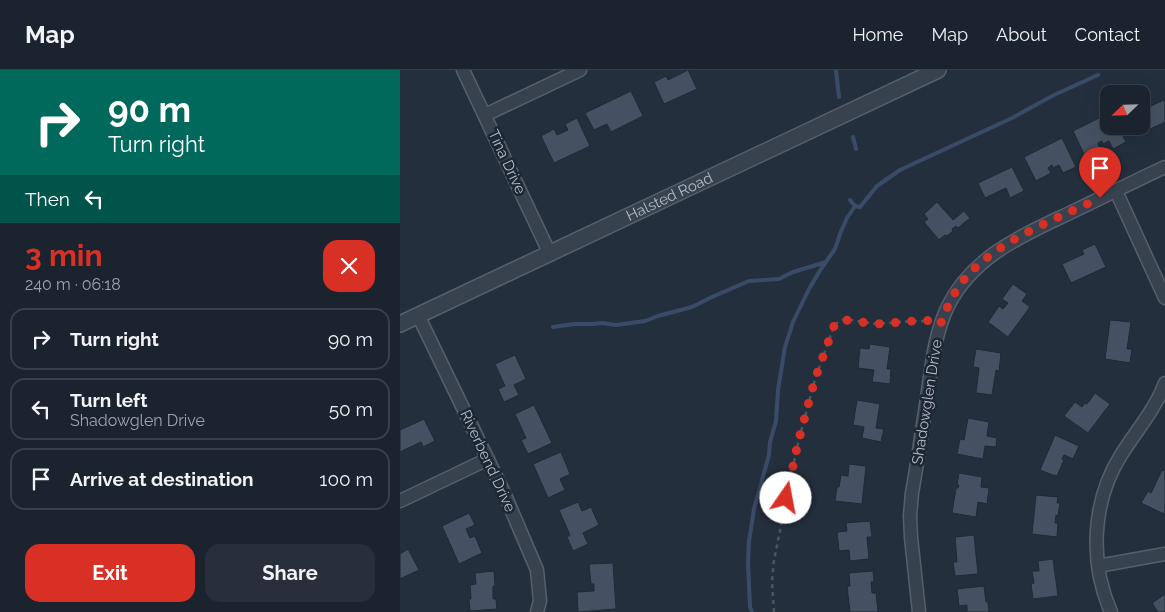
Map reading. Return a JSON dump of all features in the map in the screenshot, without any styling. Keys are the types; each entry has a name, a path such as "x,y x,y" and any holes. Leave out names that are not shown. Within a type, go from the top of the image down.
{"street":[{"name":"Tina Drive","path":"463,70 550,254"},
{"path":"485,115 580,70"},
{"name":"Halsted Road","path":"400,324 938,70"},
{"name":"Shadowglen Drive","path":"919,612 911,537 912,493 934,351 940,325 948,307 967,276 1006,244 1165,167"},
{"path":"1116,191 1165,298"},
{"name":"Riverbend Drive","path":"418,315 505,495 537,570 540,601 538,612"},
{"path":"1111,612 1098,566 1096,537 1103,495 1113,469 1156,404 1165,383"},
{"path":"400,501 488,459"},
{"path":"1098,566 1165,554"}],"path":[{"path":"774,612 772,581 774,560 796,452 815,379 834,326 838,321 845,320 876,324 926,320 940,325"}],"building":[{"path":"688,70 697,89 664,104 654,82 666,76 668,80"},
{"path":"631,91 643,116 611,132 607,124 594,130 585,113"},
{"path":"1164,100 1165,122 1150,129 1150,104 1151,106"},
{"path":"577,118 590,146 554,163 541,136 554,129 557,135 568,130 565,124"},
{"path":"1100,118 1100,135 1122,135 1126,142 1113,149 1109,141 1103,144 1102,141 1098,143 1100,149 1085,156 1073,131"},
{"path":"1062,138 1076,167 1063,173 1059,165 1053,168 1052,165 1048,168 1051,173 1036,181 1024,157"},
{"path":"1012,167 1024,191 1010,198 1006,188 985,198 978,183"},
{"path":"937,202 953,220 964,211 970,218 958,228 956,226 947,236 945,235 939,240 924,222 928,219 924,214"},
{"path":"1095,244 1106,267 1071,283 1062,264 1084,254 1082,250"},
{"path":"1013,284 1027,294 1022,301 1030,307 1008,337 988,322 999,306 1003,309 1008,303 1002,299"},
{"path":"1110,320 1131,322 1127,349 1132,349 1130,363 1105,359"},
{"path":"870,344 890,347 887,369 891,369 890,384 872,382 874,370 858,368 860,348 869,349"},
{"path":"976,349 1001,353 999,371 996,370 992,395 976,393 979,368 973,367"},
{"path":"515,355 526,379 514,385 519,395 504,402 498,389 505,386 495,364"},
{"path":"1095,393 1110,404 1088,433 1064,416 1075,402 1082,407 1085,403 1087,404"},
{"path":"857,400 880,404 876,428 884,429 881,442 862,438 864,427 853,425"},
{"path":"534,405 552,443 528,454 521,440 526,438 515,414"},
{"path":"968,418 989,422 987,436 997,438 996,447 985,446 983,459 957,454 960,439 964,440"},
{"path":"424,419 435,441 423,447 421,442 400,452 400,430"},
{"path":"1055,435 1079,446 1073,459 1064,455 1062,459 1064,460 1057,476 1040,470"},
{"path":"561,452 570,474 560,479 565,490 548,498 533,464"},
{"path":"849,464 866,466 862,504 835,501 841,475 848,476"},
{"path":"1162,470 1165,471 1164,514 1141,503 1148,491 1151,493"},
{"path":"959,473 982,477 981,487 989,488 987,504 978,502 976,517 952,513 956,488 959,485 957,485"},
{"path":"1036,495 1058,497 1057,503 1060,503 1055,523 1058,523 1057,537 1032,534"},
{"path":"578,502 582,511 591,507 599,525 583,533 588,544 573,551 567,537 570,535 559,510"},
{"path":"469,513 475,525 466,529 470,538 475,536 482,553 459,564 442,526"},
{"path":"870,521 872,537 867,537 869,559 850,561 849,550 839,551 837,532 847,531 846,523"},
{"path":"974,535 978,574 955,576 953,562 957,562 955,537"},
{"path":"408,549 419,570 400,579 400,554"},
{"path":"1053,559 1058,596 1033,599 1031,584 1034,583 1032,571 1039,571 1038,561"},
{"path":"613,563 616,609 578,612 577,592 594,591 594,584 591,584 589,564"},
{"path":"494,571 495,586 493,586 493,599 496,599 497,609 470,611 470,585 476,584 475,573"},
{"path":"873,571 872,593 876,593 878,612 850,612 847,586 850,586 849,573"},
{"path":"984,586 989,612 967,612 967,605 959,606 957,589"},
{"path":"1165,594 1165,612 1158,612 1152,603"}],"waterway":[{"path":"836,70 839,97"},
{"path":"752,612 750,607 748,563 749,541 754,509 776,421 778,390 785,347 793,322 809,289 835,249 847,218 855,206 860,207 877,186 900,170 1012,118 1054,95 1098,75"},
{"path":"853,137 856,149"},
{"path":"850,200 855,206"},
{"path":"553,327 602,323 616,325 645,321 692,307 749,281 779,279 793,272 826,262"}],"route":[{"path":"786,498 815,379 834,326 838,321 845,320 876,324 926,320 940,325 956,291 979,264 1006,244 1100,198"}]}
